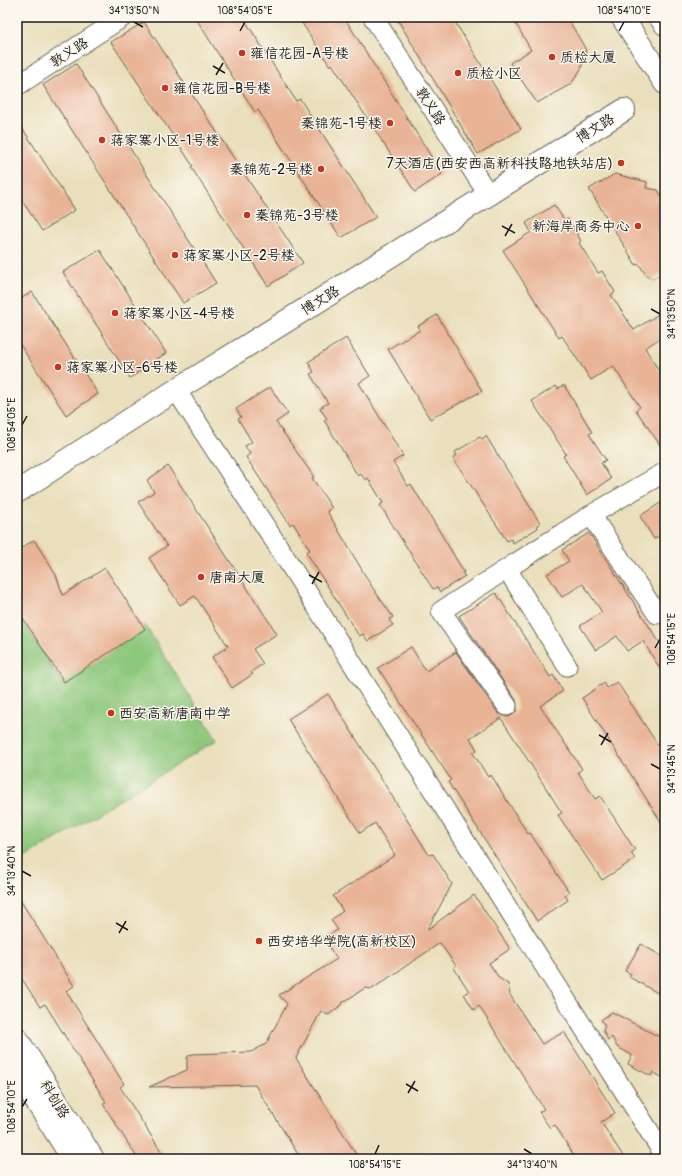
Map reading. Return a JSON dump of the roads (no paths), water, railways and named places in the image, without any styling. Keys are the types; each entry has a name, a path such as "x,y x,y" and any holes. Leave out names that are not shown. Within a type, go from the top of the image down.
{"street":[{"name":"敦义路","path":"17,80 20,84 123,17"},
{"name":"敦义路","path":"373,17 488,194"},
{"path":"622,17 665,83"},
{"path":"660,17 665,24"},
{"name":"博文路","path":"17,492 176,390 624,110"},
{"path":"176,390 276,543 665,1156"},
{"path":"507,706 441,611 591,515 665,472"},
{"path":"591,515 656,614"},
{"path":"507,569 567,666"},
{"name":"科创路","path":"17,1039 93,1159"},
{"name":"科创路","path":"17,1071 73,1159"}],"place":[{"name":"雍信花园-A号楼","path":"242,53"},
{"name":"质检大厦","path":"552,57"},
{"name":"质检小区","path":"458,73"},
{"name":"雍信花园-B号楼","path":"165,88"},
{"name":"秦锦苑-1号楼","path":"390,123"},
{"name":"蒋家寨小区-1号楼","path":"102,140"},
{"name":"7天酒店(西安西高新科技路地铁站店)","path":"621,163"},
{"name":"秦锦苑-2号楼","path":"321,169"},
{"name":"秦锦苑-3号楼","path":"247,215"},
{"name":"新海岸商务中心","path":"638,226"},
{"name":"蒋家寨小区-2号楼","path":"175,255"},
{"name":"蒋家寨小区-4号楼","path":"115,313"},
{"name":"蒋家寨小区-6号楼","path":"58,367"},
{"name":"唐南大厦","path":"201,577"},
{"name":"西安高新唐南中学","path":"111,713"},
{"name":"西安培华学院(高新校区)","path":"259,941"}]}
